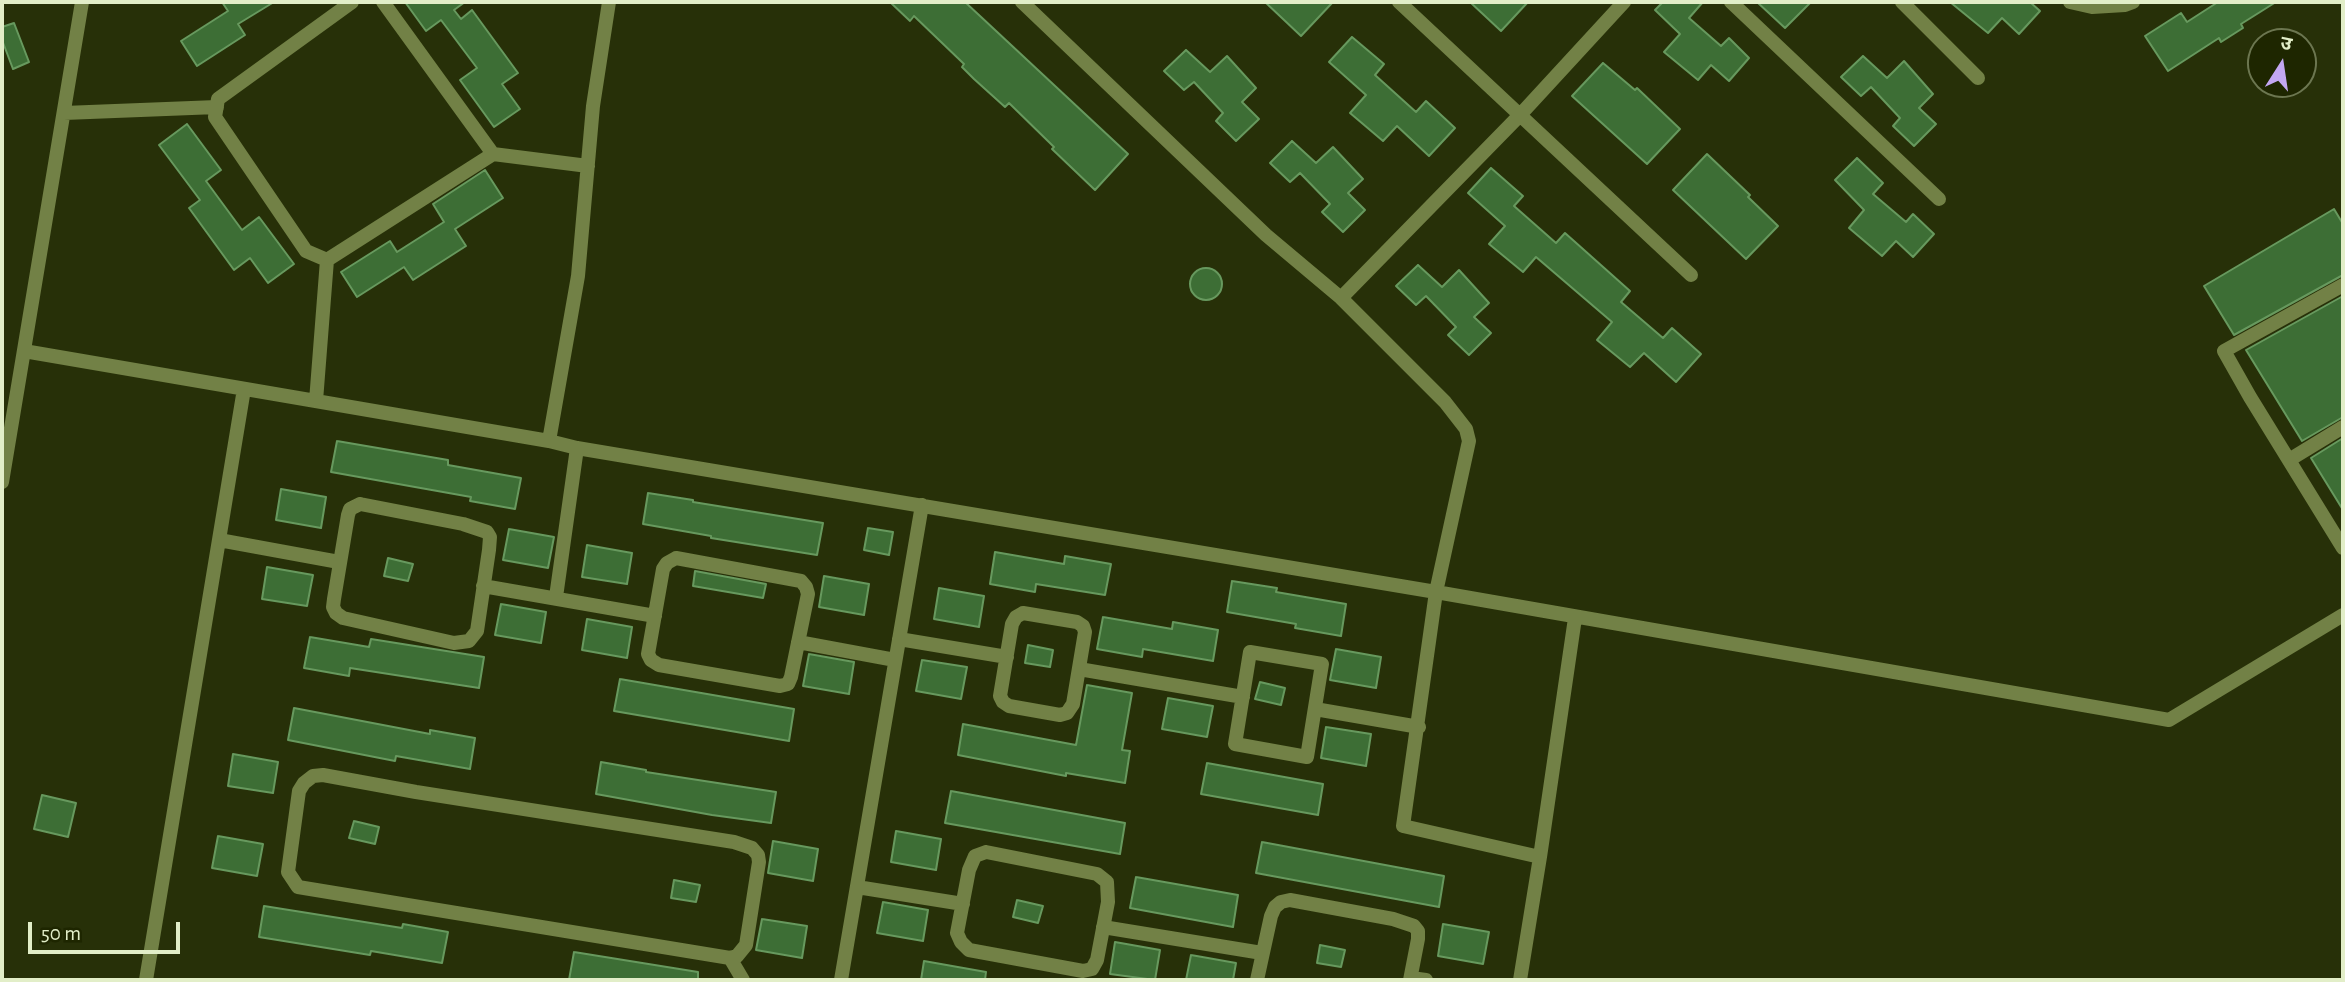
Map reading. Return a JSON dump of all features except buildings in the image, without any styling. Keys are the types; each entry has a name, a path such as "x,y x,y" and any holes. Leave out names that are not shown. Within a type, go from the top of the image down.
{"street":[{"path":"2,482 82,2"},
{"path":"327,260 306,251 215,117 218,99 352,2"},
{"path":"383,2 493,154"},
{"path":"549,441 578,276 593,106 609,2"},
{"path":"1022,2 1266,235 1341,298 1445,402 1466,429 1469,442 1436,592 1403,826 1540,857"},
{"path":"1399,2 1691,275"},
{"path":"1341,298 1520,115 1625,2"},
{"path":"1731,2 1939,199"},
{"path":"1902,2 1978,78"},
{"path":"2070,2 2092,7 2133,2"},
{"path":"64,113 217,107"},
{"path":"327,260 493,154 588,166"},
{"path":"317,401 327,260"},
{"path":"2343,285 2224,351 2343,548"},
{"path":"24,351 2169,720 2343,615"},
{"path":"146,980 244,388"},
{"path":"2289,460 2343,427"},
{"path":"556,597 577,448"},
{"path":"366,505 463,524 487,532 490,537 483,586 477,631 469,641 454,643 343,618 333,607 349,509 366,505"},
{"path":"841,980 922,505"},
{"path":"219,540 339,562"},
{"path":"676,558 801,581 808,594 798,642 791,677 788,684 780,686 659,665 651,660 648,654 663,569 676,558"},
{"path":"483,586 655,616"},
{"path":"1023,613 1077,622 1083,626 1085,632 1073,704 1068,713 1060,715 1009,706 1003,702 1000,696 1007,657 1012,624 1016,617 1023,613"},
{"path":"1520,980 1575,618"},
{"path":"899,639 1007,657"},
{"path":"798,642 895,660"},
{"path":"1250,652 1322,664 1307,757 1235,744 1243,697 1250,652"},
{"path":"1079,669 1243,697"},
{"path":"1315,709 1419,727"},
{"path":"323,775 429,795 742,844 752,848 758,855 759,862 746,945 737,956 730,958 298,887 288,872 299,791 313,776 323,775"},
{"path":"986,852 1097,874 1107,881 1108,902 1097,960 1092,969 1083,971 969,950 957,933 962,904 969,870 975,856 986,852"},
{"path":"857,887 962,904"},
{"path":"1257,980 1275,907 1290,900 1393,919 1414,926 1418,931 1416,979"},
{"path":"1103,927 1262,953"},
{"path":"730,958 743,980"}]}
